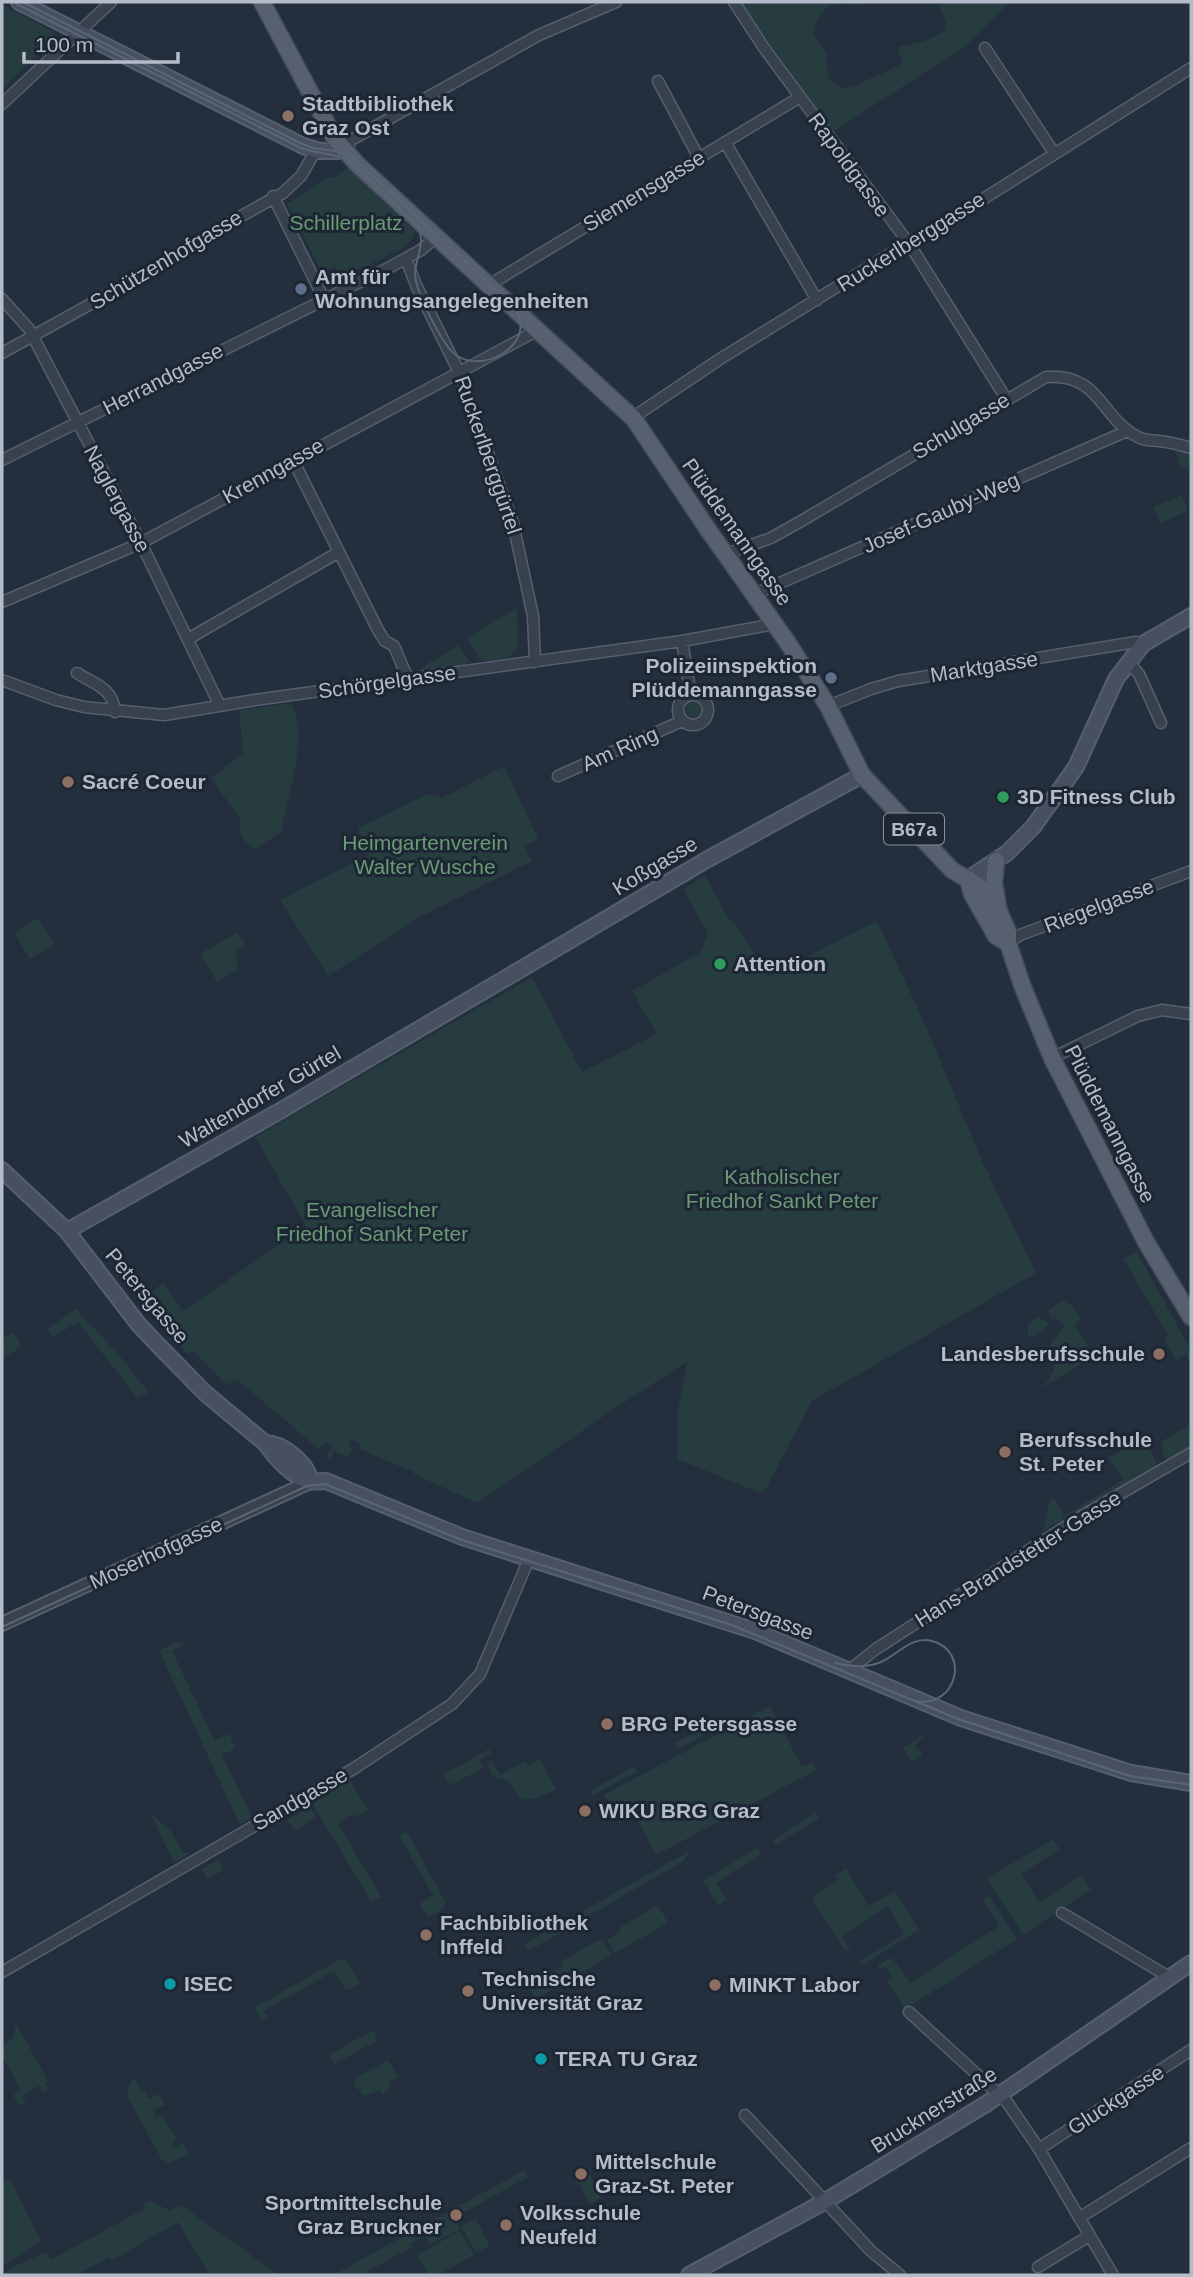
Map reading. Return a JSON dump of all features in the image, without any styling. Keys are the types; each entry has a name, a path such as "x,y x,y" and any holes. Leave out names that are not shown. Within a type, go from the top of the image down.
{"main road":[{"path":"19,2 299,144 316,150 345,151"},
{"name":"B67a","path":"262,2 329,128 345,151 436,237"},
{"name":"Plüddemanngasse","path":"436,237 634,419 755,594 828,706 862,775 952,870 980,887 998,909 1008,932 1008,943 1022,985 1052,1058 1146,1242 1191,1317"},
{"path":"968,879 996,861 1033,827 1064,786 1087,747 1116,679 1143,644 1191,616"},
{"name":"Koßgasse","path":"473,998 699,864 862,775"},
{"path":"996,861 994,884 998,909"},
{"name":"Plüddemanngasse","path":"968,879 972,894 996,936 1008,943"},
{"name":"Waltendorfer Gürtel","path":"67,1231 473,998"},
{"name":"Petersgasse","path":"2,1170 67,1231 139,1325 205,1393 265,1443 271,1453 292,1471 310,1482 326,1482 450,1532 732,1623 935,1708 1075,1756 1131,1773 1191,1783"},
{"name":"Brucknerstraße","path":"689,2275 824,2202 1000,2094 1191,1963"}],"street":[{"path":"2,104 111,2"},
{"path":"345,151 351,140 539,35 615,2"},
{"name":"Rapoldgasse","path":"734,2 800,97 910,244 1007,400"},
{"path":"985,48 1054,153"},
{"name":"Ruckerlberggasse","path":"634,419 720,359 1191,68"},
{"path":"658,81 699,158"},
{"name":"Siemensgasse","path":"489,285 800,97"},
{"path":"725,142 817,300"},
{"name":"Schützenhofgasse","path":"2,353 161,265 283,192 301,176 316,150"},
{"path":"273,197 324,299 406,259 436,237"},
{"name":"Ruckerlberggürtel","path":"406,259 459,372 518,541 533,616 535,662"},
{"name":"Naglergasse","path":"2,299 29,329 141,543 220,706"},
{"name":"Herrandgasse","path":"2,460 324,299"},
{"name":"Krenngasse","path":"2,602 141,543 538,330"},
{"name":"Schulgasse","path":"726,554 771,538 1046,377 1060,376 1089,388 1127,430 1139,439 1191,448"},
{"name":"Josef-Gauby-Weg","path":"755,594 1127,430"},
{"path":"293,460 383,639 394,646 408,679"},
{"path":"188,639 339,552"},
{"name":"Schörgelgasse","path":"2,680 56,700 115,712 164,715 682,641 775,624"},
{"name":"Am Ring","path":"682,641 691,695"},
{"name":"Marktgasse","path":"828,706 871,688 898,681 1136,642 1143,644"},
{"path":"1128,662 1139,674 1161,723"},
{"path":"77,673 110,693 115,712"},
{"name":"Am Ring","path":"691,695 704,700 708,713 704,722 695,726 682,721 679,716 681,700 691,695"},
{"name":"Am Ring","path":"558,776 682,721"},
{"name":"Riegelgasse","path":"1008,943 1020,935 1191,871"},
{"path":"1052,1058 1138,1016 1162,1010 1191,1014"},
{"name":"Hans-Brandstetter-Gasse","path":"848,1671 876,1649 1073,1521 1191,1453"},
{"name":"Moserhofgasse","path":"2,1624 310,1482"},
{"name":"Sandgasse","path":"2,1972 353,1769 452,1704 480,1674 529,1559"},
{"path":"1062,1913 1169,1977"},
{"path":"909,2012 1000,2094 1039,2148 1113,2275"},
{"name":"Gluckgasse","path":"1039,2148 1191,2050"},
{"path":"745,2115 871,2252 900,2275"},
{"path":"1079,2218 1191,2148"},
{"path":"1038,2267 1089,2236"}],"green space":[{"path":"743,2 873,2 828,6 815,22 814,34 827,55 828,78 842,89 898,66 902,61 899,47 924,41 944,32 946,23 939,5 941,2 1010,2 968,44 836,130 830,129 744,10"},
{"path":"2,5 55,33 55,37 2,90"},
{"path":"309,120 316,134 313,138 296,131"},
{"name":"Schillerplatz","path":"348,168 358,174 414,231 414,236 392,254 341,277 335,267 322,272 287,204"},
{"path":"1174,448 1191,454 1191,466 1181,469"},
{"path":"1182,495 1188,511 1160,523 1153,507"},
{"path":"517,608 518,649 500,659 479,659 467,638"},
{"path":"459,645 469,661 467,664 422,670 421,668"},
{"path":"688,700 696,700 702,709 703,718 697,723 689,722 685,715"},
{"path":"291,703 296,717 298,749 281,832 255,849 242,836 240,819 211,778 243,753 239,710"},
{"name":"Heimgartenverein Walter Wusche","path":"504,766 538,839 525,846 532,861 418,918 328,976 280,900 369,855 358,828 428,794 442,798"},
{"name":"Katholischer Friedhof Sankt Peter","path":"705,876 730,921 733,920 769,976 877,921 923,1020 983,1163 1036,1273 812,1401 763,1494 677,1459 678,1408 688,1361 477,1503 359,1449 361,1444 351,1439 348,1445 352,1448 348,1457 334,1451 330,1459 326,1455 333,1446 326,1441 319,1449 237,1379 226,1385 194,1352 187,1353 140,1305 163,1282 183,1311 306,1226 255,1137 532,977 582,1072 657,1034 632,991 701,952 708,933 683,889"},
{"path":"38,918 54,944 30,959 14,932"},
{"path":"237,933 246,945 236,952 238,970 217,982 200,954"},
{"path":"1137,1252 1191,1350 1191,1363 1186,1354 1176,1360 1163,1338 1168,1335 1123,1259"},
{"path":"1063,1301 1072,1305 1081,1318 1075,1325 1091,1351 1098,1347 1101,1352 1040,1389 1054,1368 1050,1344 1065,1325 1055,1317 1052,1320 1050,1308"},
{"path":"76,1309 119,1355 148,1392 138,1399 78,1322 53,1337 47,1329"},
{"path":"1037,1317 1050,1322 1036,1337 1028,1335 1028,1328 1025,1327"},
{"path":"13,1332 22,1346 2,1359 2,1339"},
{"path":"1191,1424 1191,1445 1168,1459 1163,1457 1164,1440"},
{"path":"1138,1441 1146,1443 1156,1466 1043,1531 1050,1501 1054,1498 1064,1516 1123,1480 1109,1457"},
{"path":"178,1642 185,1644 172,1651 215,1741 229,1734 236,1748 222,1755 252,1817 240,1825 159,1650"},
{"path":"770,1706 802,1767 812,1762 816,1770 656,1855 635,1815 620,1823 604,1795"},
{"path":"718,1720 721,1725 677,1750 674,1744"},
{"path":"927,1732 915,1746 923,1755 912,1762 903,1748"},
{"path":"489,1749 491,1753 479,1760 484,1768 450,1785 443,1775"},
{"path":"540,1759 556,1789 528,1800 521,1798 504,1779 493,1777 488,1766 491,1760 500,1775 525,1761 528,1765"},
{"path":"634,1767 637,1772 593,1795 591,1790"},
{"path":"350,1780 368,1810 355,1817 352,1814 338,1823 381,1897 371,1901 312,1803"},
{"path":"310,1807 316,1816 295,1831 287,1820"},
{"path":"816,1812 819,1818 776,1845 773,1840"},
{"path":"150,1813 169,1829 184,1853 190,1854 174,1863"},
{"path":"406,1830 445,1901 444,1908 428,1917 419,1904 433,1895 399,1836"},
{"path":"1052,1840 1060,1849 1021,1874 1039,1902 1082,1875 1091,1889 1023,1935 987,1878"},
{"path":"757,1848 761,1854 716,1883 727,1900 718,1905 702,1881"},
{"path":"691,1850 683,1861 529,1951 524,1944"},
{"path":"218,1860 224,1870 207,1879 202,1869"},
{"path":"846,1868 868,1906 895,1891 919,1930 864,1964 859,1962 904,1934 888,1906 842,1936 851,1951 844,1949 811,1898 838,1880 835,1876"},
{"path":"989,1895 1017,1939 905,2009 887,1981 892,1977 884,1966 880,1969 877,1965 892,1958 910,1983 999,1926 983,1899"},
{"path":"658,1905 668,1923 614,1953 607,1940 620,1932 619,1928"},
{"path":"602,1938 612,1955 557,1986 550,1973 564,1965 562,1961"},
{"path":"340,1959 347,1961 360,1983 346,1991 334,1971 264,2011 267,2017 262,2021 254,2008"},
{"path":"546,1971 555,1987 535,1999 526,1983"},
{"path":"16,2023 48,2081 45,2083 49,2090 43,2093 39,2086 23,2096 26,2102 19,2106 13,2095 21,2090 2,2056 2,2046 14,2037"},
{"path":"373,2030 378,2040 335,2064 329,2055"},
{"path":"388,2060 398,2077 389,2082 389,2090 383,2094 380,2090 364,2096 354,2084 356,2078"},
{"path":"134,2077 141,2091 144,2090 149,2099 159,2094 166,2106 153,2111 157,2118 162,2115 176,2139 172,2143 175,2147 183,2143 189,2154 169,2163 162,2160 127,2096"},
{"path":"524,2170 528,2177 454,2218 460,2229 430,2245 425,2236 410,2243 412,2247 365,2275 338,2275 337,2273"},
{"path":"589,2174 602,2197 590,2204 577,2181"},
{"path":"10,2179 41,2241 2,2267 2,2181"},
{"path":"151,2201 170,2211 181,2205 279,2275 210,2275 178,2222 111,2261 109,2257 77,2275 2,2275 46,2252 51,2260 145,2208 143,2203"},
{"path":"475,2218 490,2245 476,2253 461,2226"},
{"path":"460,2231 474,2255 438,2275 429,2275 417,2255"}],"tram line":[{"path":"13,2 301,148 350,161 418,226 421,238 416,281 427,311 448,347 459,357 473,361 488,360 513,345 519,334 520,320 513,306 356,160 341,152 300,143 23,2"},
{"path":"2,1627 307,1486 325,1484 462,1540 732,1625 958,1719 1130,1776 1191,1785"},
{"path":"835,1663 872,1665 918,1641 932,1641 944,1647 952,1656 954,1678 941,1696 929,1701 915,1701"}],"place":[{"name":"Stadtbibliothek Graz Ost","path":"288,116"},
{"name":"Amt für Wohnungsangelegenheiten","path":"301,289"},
{"name":"Polizeiinspektion Plüddemanngasse","path":"831,678"},
{"name":"Sacré Coeur","path":"68,782"},
{"name":"3D Fitness Club","path":"1003,797"},
{"name":"Attention","path":"720,964"},
{"name":"Landesberufsschule","path":"1159,1354"},
{"name":"Berufsschule St. Peter","path":"1005,1452"},
{"name":"BRG Petersgasse","path":"607,1724"},
{"name":"WIKU BRG Graz","path":"585,1811"},
{"name":"Fachbibliothek Inffeld","path":"426,1935"},
{"name":"ISEC","path":"170,1984"},
{"name":"MINKT Labor","path":"715,1985"},
{"name":"Technische Universität Graz","path":"468,1991"},
{"name":"TERA TU Graz","path":"541,2059"},
{"name":"Mittelschule Graz-St. Peter","path":"581,2174"},
{"name":"Sportmittelschule Graz Bruckner","path":"456,2215"},
{"name":"Volksschule Neufeld","path":"506,2225"}],"park label":[{"name":"Evangelischer Friedhof Sankt Peter","path":"372,1222"}]}
